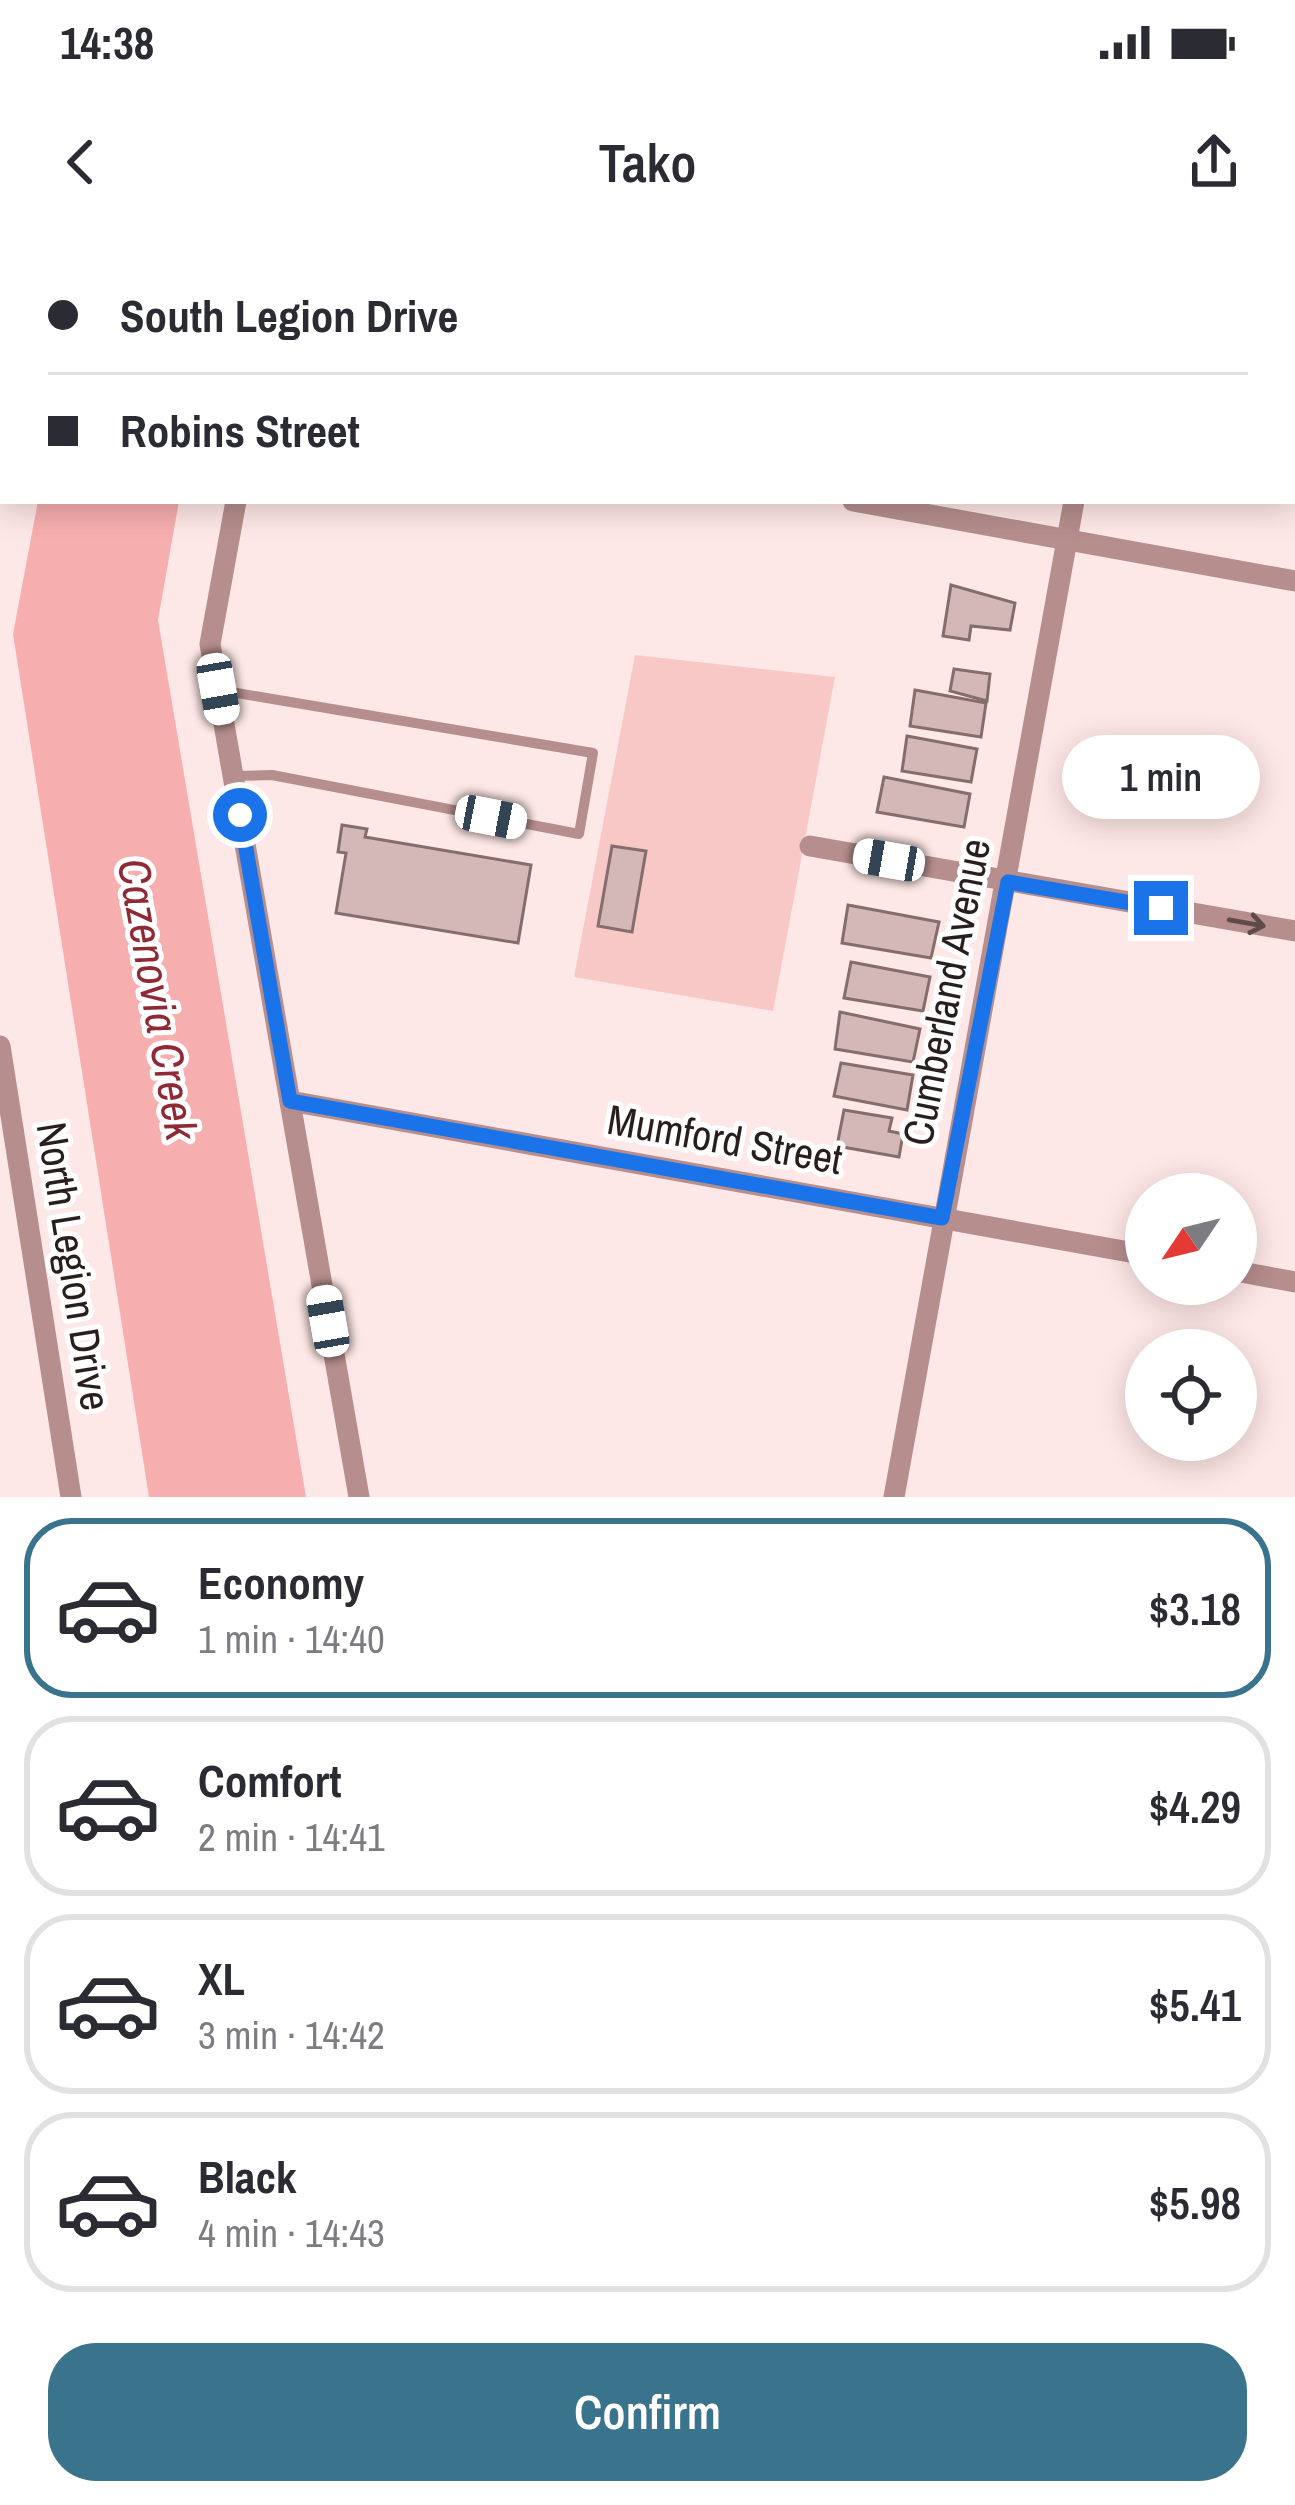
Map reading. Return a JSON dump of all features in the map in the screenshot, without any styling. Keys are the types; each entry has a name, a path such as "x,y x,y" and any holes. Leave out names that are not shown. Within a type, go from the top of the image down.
{"street":[{"path":"235,504 210,644 359,1497"},
{"path":"869,504 1295,581"},
{"name":"Cumberland Avenue","path":"893,1497 1073,504"},
{"path":"810,845 1295,931"},
{"name":"North Legion Drive","path":"0,1046 7,1126 71,1497"},
{"name":"Mumford Street","path":"290,1101 1125,1251"},
{"path":"1257,1275 1295,1282"}],"lane":[{"path":"218,689 592,753 579,834 272,776 233,776"}],"shaded area":[{"path":"635,655 835,677 773,1011 574,977"}],"water":[{"name":"Cazenovia Creek","path":"37,504 178,504 158,620 306,1497 149,1497 13,634"}],"building":[{"path":"951,585 1015,603 1010,630 971,626 969,640 943,636"},
{"path":"954,669 990,674 987,701 950,691"},
{"path":"915,690 986,703 981,737 910,726"},
{"path":"907,736 977,749 971,782 902,771"},
{"path":"884,777 970,794 964,827 877,812"},
{"path":"342,825 367,829 365,837 531,865 518,943 336,913 346,853 338,852"},
{"path":"612,846 646,851 632,932 598,926"},
{"path":"848,905 939,922 931,958 842,943"},
{"path":"851,962 930,977 923,1011 844,998"},
{"path":"840,1012 920,1029 913,1062 835,1049"},
{"path":"841,1063 913,1075 907,1110 834,1096"},
{"path":"844,1110 892,1118 889,1131 903,1134 899,1157 837,1146"}],"route":[{"path":"240,815 290,1101 942,1218 1008,882 1161,908"}]}
